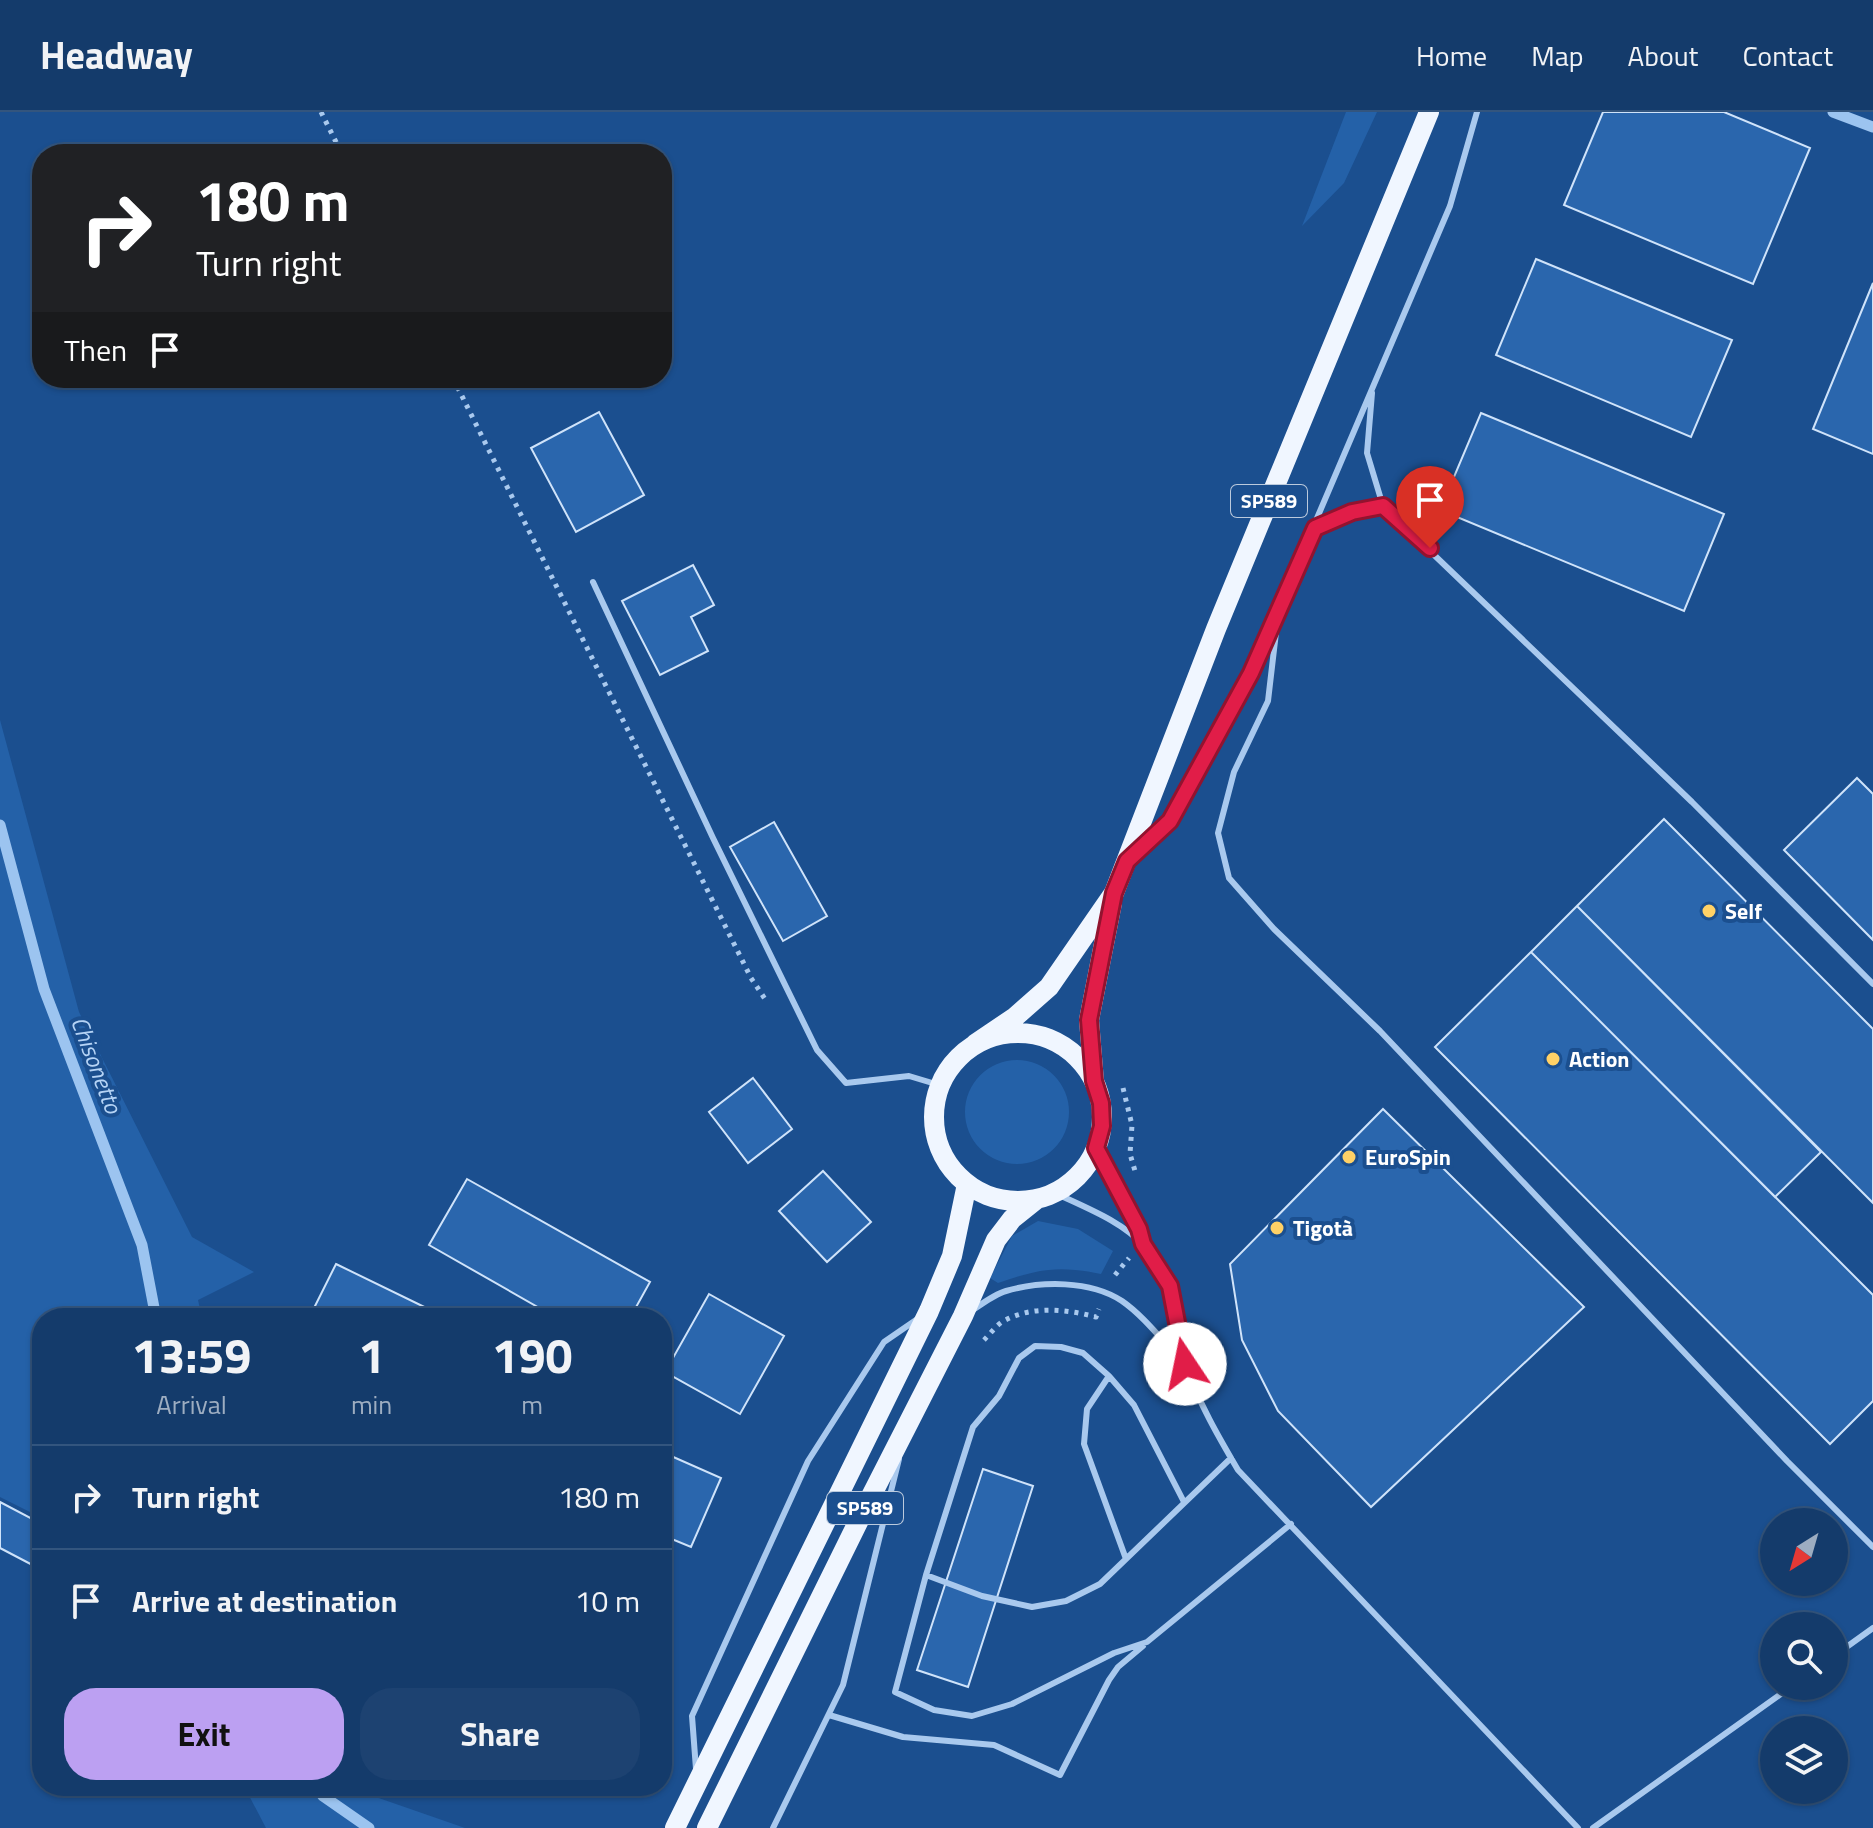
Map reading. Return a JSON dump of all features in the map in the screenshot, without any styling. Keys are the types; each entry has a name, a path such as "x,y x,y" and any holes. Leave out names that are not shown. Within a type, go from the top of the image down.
{"main road":[{"name":"SP589","path":"707,1828 963,1316 996,1240 1012,1219 1072,1182 1087,1166 1096,1148 1102,1126 1101,1103 1094,1081 1089,1020 1114,893 1216,629 1429,112"},
{"name":"SP589","path":"939,1085 953,1061 1015,1017 1049,987 1114,893"},
{"name":"SP589","path":"975,1044 1001,1034 1029,1033 1056,1041 1078,1058 1094,1081"},
{"path":"939,1085 933,1112 936,1139 947,1164 967,1184 988,1196 1013,1201 1046,1196"},
{"name":"SP589","path":"675,1828 929,1311 952,1256 967,1184"}],"lane":[{"path":"1127,861 1170,821 1251,673 1450,206 1477,112"},
{"path":"1372,386 1367,453 1383,506 1692,802 1873,984"},
{"path":"1315,528 1352,512 1383,506"},
{"path":"593,582 817,1050 846,1083 909,1076 939,1085"},
{"path":"1279,607 1268,701 1234,772 1218,833 1229,878 1274,929 1380,1031 1787,1461 1873,1547"},
{"path":"1096,1148 1139,1229 1143,1244 1170,1286 1185,1364 1212,1426 1238,1470 1578,1828"},
{"path":"1046,1196 1111,1220 1143,1244"},
{"path":"963,1316 1003,1291 1069,1285 1104,1292 1131,1309 1185,1364"},
{"path":"696,1783 692,1716 808,1461 884,1342 929,1311"},
{"path":"1147,1642 1114,1653 1012,1704 972,1716 934,1710 895,1692 926,1575 973,1427 999,1396 1019,1358 1035,1346 1061,1347 1083,1353 1109,1376 1134,1405 1184,1502"},
{"path":"1109,1376 1087,1409 1084,1444 1126,1559"},
{"path":"773,1828 843,1685 908,1425"},
{"path":"926,1575 982,1596 1032,1607 1066,1601 1100,1584 1231,1458"},
{"path":"829,1715 903,1737 994,1745 1060,1775 1118,1667 1291,1524"},
{"path":"1848,1646 1873,1628"},
{"path":"1593,1828 1772,1700"}],"path":[{"path":"321,112 337,144"},
{"path":"458,388 751,978 766,1001"},
{"path":"1120,1079 1132,1125 1130,1154 1138,1180"},
{"path":"980,1344 1001,1322 1039,1310 1069,1309 1096,1317 1104,1292 1120,1267 1143,1244"}],"shaded area":[{"path":"1346,112 1377,112 1344,183 1302,226"},
{"path":"0,720 79,1012 192,1237 254,1272 198,1300 200,1308 32,1308 32,1513 0,1497"},
{"path":"1017,1060 1037,1064 1054,1075 1065,1092 1069,1112 1065,1132 1054,1149 1037,1160 1017,1164 997,1160 980,1149 969,1132 965,1112 969,1092 980,1075 997,1064"},
{"path":"1038,1221 1078,1229 1113,1251 1101,1274 1060,1269 1025,1274 998,1283 990,1278 1012,1236"},
{"path":"249,1796 373,1796 465,1828 266,1828"}],"building":[{"path":"1603,112 1724,112 1810,148 1753,284 1564,205"},
{"path":"1536,259 1732,340 1691,437 1496,355"},
{"path":"1873,283 1873,454 1813,429"},
{"path":"599,412 644,495 576,532 531,448"},
{"path":"1481,413 1724,514 1684,611 1440,510"},
{"path":"693,565 714,605 691,617 708,651 660,675 622,601"},
{"path":"1857,778 1873,794 1873,940 1784,850"},
{"path":"1664,819 1873,1029 1873,1203 1577,906"},
{"path":"774,822 827,916 783,941 730,847"},
{"path":"1577,906 1821,1152 1775,1197 1531,952"},
{"path":"1531,952 1873,1295 1873,1401 1830,1444 1435,1047"},
{"path":"753,1078 792,1129 748,1163 709,1112"},
{"path":"1383,1109 1584,1307 1371,1507 1278,1411 1242,1340 1230,1264"},
{"path":"823,1171 871,1222 827,1262 779,1211"},
{"path":"467,1179 650,1282 636,1308 539,1308 429,1245"},
{"path":"336,1264 426,1308 314,1308"},
{"path":"709,1294 784,1336 740,1414 672,1376 672,1360"},
{"path":"672,1456 721,1478 691,1547 672,1539"},
{"path":"983,1469 1033,1486 968,1687 917,1670"},
{"path":"0,1502 32,1519 32,1565 0,1548"}],"waterway":[{"name":"Chisonetto","path":"1833,112 1873,127"},
{"name":"Chisonetto","path":"0,825 44,989 142,1245 154,1308"},
{"name":"Chisonetto","path":"323,1796 369,1828"}],"place":[{"name":"Self","path":"1709,911"},
{"name":"Action","path":"1553,1059"},
{"name":"EuroSpin","path":"1349,1157"},
{"name":"Tigotà","path":"1277,1228"}],"route":[{"path":"1185,1364 1170,1286 1143,1244 1139,1229 1096,1148 1102,1126 1101,1103 1094,1081 1089,1020 1114,893 1127,861 1170,821 1251,673 1315,528 1352,512 1383,506 1430,548"}]}
